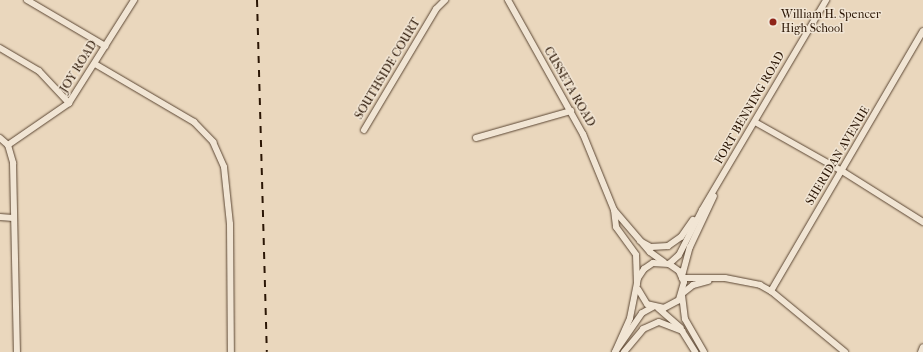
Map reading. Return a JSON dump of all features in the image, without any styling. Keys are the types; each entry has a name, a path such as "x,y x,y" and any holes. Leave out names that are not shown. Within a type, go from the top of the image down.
{"street":[{"path":"27,0 105,46"},
{"name":"JOY ROAD","path":"8,145 69,103 134,0"},
{"name":"SOUTHSIDE COURT","path":"364,130 436,9 445,0"},
{"name":"CUSSETA ROAD","path":"508,0 571,111 614,210 640,241 666,263"},
{"name":"FORT BENNING ROAD","path":"666,263 678,255 702,210 826,0"},
{"name":"SHERIDAN AVENUE","path":"771,291 923,31"},
{"path":"0,48 39,71 69,103"},
{"path":"95,64 194,122 213,142 224,167 230,224 231,352"},
{"path":"476,138 571,111"},
{"path":"755,122 842,171 923,222"},
{"path":"0,138 8,145 13,163 17,352"},
{"name":"FORT BENNING ROAD","path":"682,277 690,247 718,184"},
{"name":"CUSSETA ROAD","path":"614,210 616,227 636,255 638,286"},
{"path":"640,241 656,248 672,244 681,237 702,210"},
{"path":"0,217 13,218"},
{"path":"615,352 630,318 641,273 648,266 666,263 682,277 746,281 771,291 845,352"},
{"path":"682,277 682,294 685,319 704,352"},
{"path":"615,352 642,314 655,308 669,307 693,285 713,279"},
{"path":"638,286 643,300 675,321 685,334 695,352"},
{"path":"624,352 643,329 654,324 669,324 685,334"},
{"path":"921,352 923,347"}],"railway":[{"path":"257,0 267,352"}],"place":[{"name":"William H. Spencer High School","path":"773,22"}]}
